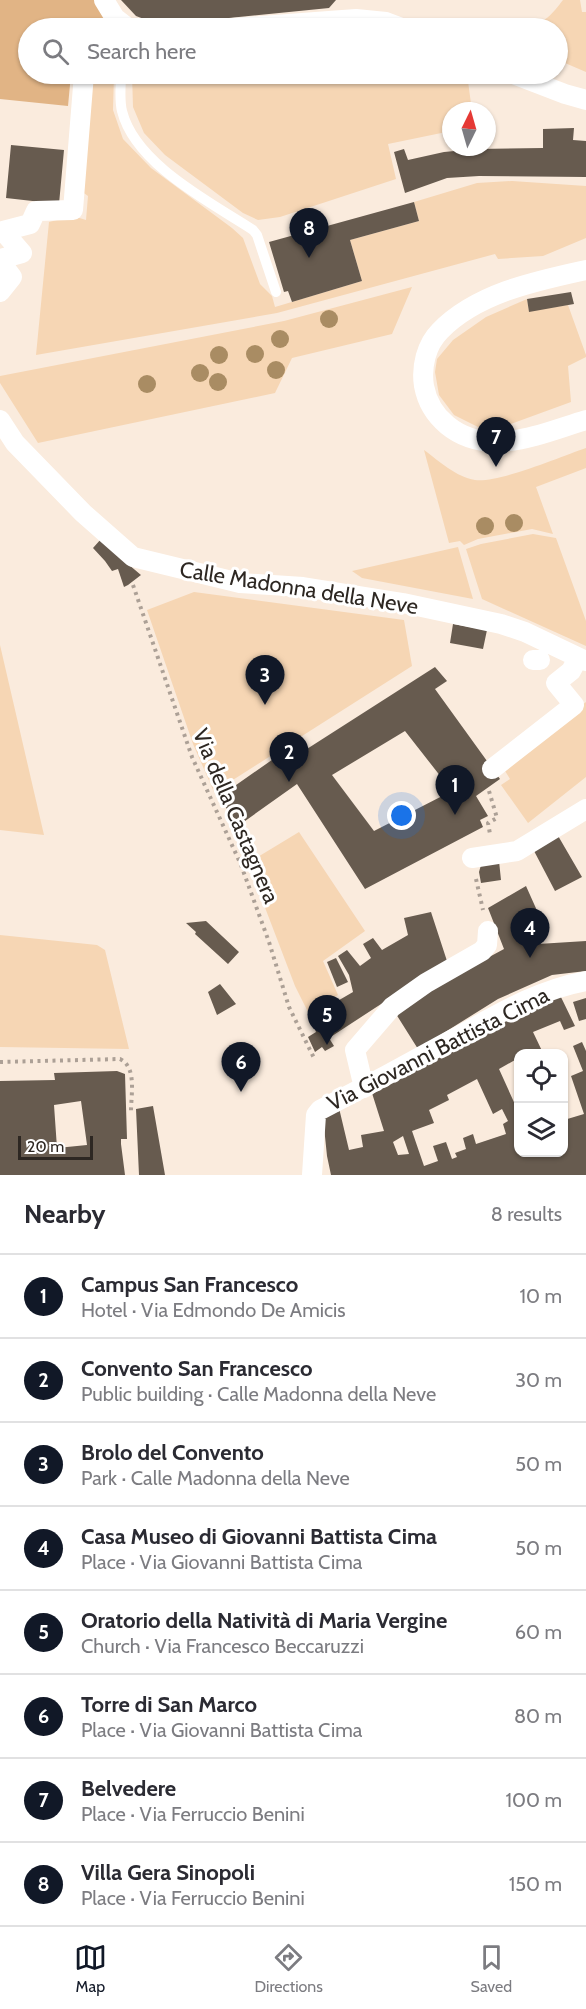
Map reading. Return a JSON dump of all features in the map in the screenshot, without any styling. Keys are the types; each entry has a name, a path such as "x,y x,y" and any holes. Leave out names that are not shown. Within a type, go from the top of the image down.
{"street":[{"path":"104,0 115,18"},
{"path":"0,292 12,277 0,260 22,253 3,231 30,224 36,212 73,210 83,84"},
{"path":"539,84 586,99"},
{"path":"586,270 516,288 466,311 438,333 425,359 424,372 424,385 432,409 441,421 469,438 494,443 514,441 586,420"},
{"name":"Calle Madonna della Neve","path":"0,420 15,443 75,505 134,557 240,583 303,587 403,603 501,624 525,632 573,666"},
{"path":"490,778 574,705 556,683 573,666"},
{"path":"471,858 517,851 586,809"},
{"path":"364,1088 355,1050 392,1007 426,983 482,951 487,945 488,931"},
{"name":"Via Giovanni Battista Cima","path":"312,1175 316,1115 320,1110 514,1005 547,990 586,981"}],"lane":[{"path":"122,84 122,109 129,128 145,152 187,187 253,230 257,235 276,292"}],"path":[{"name":"Via della Castagnera","path":"133,585 192,757 241,865 269,942 289,1007 314,1058"},
{"path":"488,823 497,818 490,778"},
{"path":"471,858 488,931"},
{"path":"0,1062 120,1059 126,1062 131,1072 131,1111"}],"shaded area":[{"path":"0,0 96,0 107,18 18,18 18,84 70,84 68,106 0,99"},
{"path":"563,0 580,0 582,12 586,12 586,72 568,64 568,18 547,18"},
{"path":"91,84 114,84 113,110 123,139 151,168 243,238 260,284 272,296 275,307 362,281 350,240 419,221 414,202 477,183 512,181 586,186 586,238 543,256 498,259 495,254 277,313 36,355 49,222 73,216 86,220 88,196 81,191"},
{"path":"132,84 468,84 471,102 442,102 442,133 388,144 396,179 280,217 258,220 243,213 165,155 144,133 133,107"},
{"path":"412,287 392,334 292,358 275,393 38,443 0,383 0,376 284,321"},
{"path":"527,299 529,311 568,305 586,355 568,366 571,402 497,429 480,428 454,415 439,395 435,372 437,359 453,340 486,317"},
{"path":"586,448 586,468 536,487 553,534 532,529 478,539 464,545 460,541 449,543 424,450 454,472 475,480 486,480 514,474"},
{"path":"533,534 556,538 586,621 586,646 482,599 466,549"},
{"path":"458,547 473,599 362,578 352,571"},
{"path":"194,592 404,620 412,666 214,792 193,744 147,610"},
{"path":"0,645 44,835 0,830"},
{"path":"586,702 586,777 528,823 501,785 510,779 502,766"},
{"path":"299,832 365,931 323,961 338,995 308,1012 295,986 248,863"},
{"path":"0,935 97,945 105,950 129,1049 0,1047"}],"building":[{"path":"121,0 336,0 329,8 230,18 141,18 136,16"},
{"path":"574,128 573,140 586,141 586,177 447,178 405,193 394,152 404,149 408,160 442,152 442,156 496,156 496,149 543,148 543,129"},
{"path":"11,145 64,150 59,204 6,198"},
{"path":"414,202 419,221 350,240 362,281 292,302 288,291 284,292 269,242"},
{"path":"571,292 574,304 529,312 527,299"},
{"path":"101,539 141,575 124,587 118,569 112,571 93,548"},
{"path":"453,624 487,630 483,649 450,643"},
{"path":"435,667 447,681 435,689 500,779 476,796 488,816 480,820 483,827 365,889 297,784 238,826 219,797 279,755 285,763","holes":["405,731 452,791 374,831 332,775"]},
{"path":"557,834 582,877 555,891 533,849"},
{"path":"499,861 501,880 481,883 479,872 481,865"},
{"path":"526,886 543,924 532,932 538,944 586,941 586,971 552,975 498,999 418,1049 396,1014 441,983 504,949 488,908"},
{"path":"431,912 447,961 329,1038 334,1046 325,1051 322,1047 315,1052 308,1037 316,1032 310,1017 353,992 349,975 338,956 347,950 360,966 371,958 363,944 373,938 382,950 408,935 404,918"},
{"path":"206,921 239,952 228,964 186,923"},
{"path":"336,958 348,982 337,987 327,962"},
{"path":"220,984 236,1004 217,1015 208,992"},
{"path":"559,993 575,1026 564,1030 560,1021 533,1032 541,1049 514,1049 514,1061 499,1069 514,1102 514,1157 568,1157 568,1119 584,1114 571,1076 583,1071 573,1046 582,1042 586,1051 586,1175 331,1175 323,1117 339,1108 349,1150 363,1147 361,1135 384,1131 371,1090","holes":["477,1079 493,1114 502,1109 508,1121 503,1124 506,1134 476,1144 473,1134 463,1138 466,1149 455,1153 457,1157 452,1159 446,1142 433,1146 438,1161 424,1166 412,1131 434,1123 429,1110 449,1100 447,1095","403,1136 409,1154 398,1155 393,1142"]},
{"path":"586,998 586,1019 579,1021 573,1002"},
{"path":"117,1071 125,1074 127,1139 121,1139 121,1144 125,1175 0,1175 0,1081 55,1080 54,1073","holes":["81,1101 87,1145 57,1148 54,1105"]},
{"path":"153,1106 165,1175 139,1175 136,1109"}],"place":[{"name":"Villa Gera Sinopoli","path":"309,258"},
{"name":"Belvedere","path":"496,467"},
{"name":"Brolo del Convento","path":"265,705"},
{"name":"Convento San Francesco","path":"289,782"},
{"name":"Campus San Francesco","path":"455,815"},
{"name":"Casa Museo di Giovanni Battista Cima","path":"530,958"},
{"name":"Oratorio della Natività di Maria Vergine","path":"327,1045"},
{"name":"Torre di San Marco","path":"241,1092"}]}
